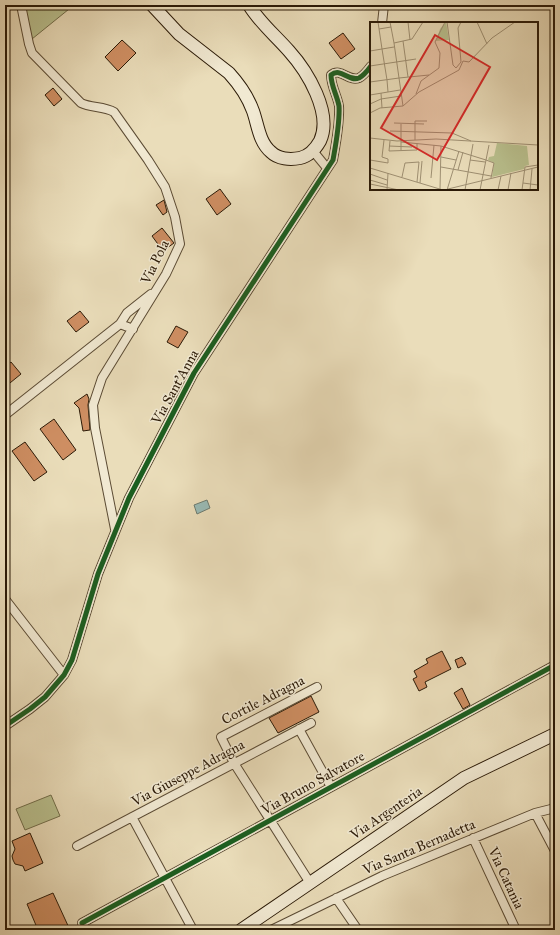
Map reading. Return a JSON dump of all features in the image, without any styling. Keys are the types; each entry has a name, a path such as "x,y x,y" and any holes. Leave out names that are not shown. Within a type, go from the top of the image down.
{"main road":[{"path":"152,5 179,34 229,73 235,80 249,101 253,110 259,134 267,148 281,158 300,158 313,151 323,133 324,123 322,108 315,91 303,70 290,52 266,27 249,5"},
{"name":"Via Argenteria","path":"246,929 310,883 464,778 555,734"}],"street":[{"name":"Via Pola","path":"21,5 32,53 81,103 86,106 108,109 114,112 148,160 165,187 175,217 180,244 166,274 102,378 93,405 95,428 115,529"},
{"path":"382,22 384,5"},
{"name":"Via Sant'Anna","path":"5,726 45,697 64,675 72,660 98,574 115,529 129,498 194,373 326,168 333,160 338,126 339,106 331,80 331,75 334,72 339,72 353,78 360,78 370,67"},
{"path":"313,151 326,168"},
{"path":"5,415 120,324 127,313 156,290"},
{"path":"120,324 133,329"},
{"path":"7,604 64,675"},
{"name":"Via Bruno Salvatore","path":"82,923 555,665"},
{"name":"Cortile Adragna","path":"234,763 221,737 317,687"},
{"name":"Via Giuseppe Adragna","path":"77,846 311,723"},
{"path":"299,729 331,787"},
{"path":"234,763 310,883"},
{"name":"Via Santa Bernadetta","path":"271,930 382,876 535,813 555,808"},
{"path":"535,813 555,851"},
{"path":"132,817 193,930"},
{"name":"Via Catania","path":"473,838 516,930"},
{"path":"336,898 358,930"}],"green space":[{"path":"23,5 38,8 38,5 74,5 32,39"},
{"path":"51,795 60,816 25,830 16,809"}],"water":[{"path":"207,500 210,508 197,514 194,505"}],"building":[{"path":"343,33 355,49 341,59 329,43"},
{"path":"122,40 136,53 118,71 105,57"},
{"path":"53,88 62,99 54,106 45,95"},
{"path":"220,189 231,204 217,215 206,199"},
{"path":"164,200 167,212 163,215 156,205"},
{"path":"162,228 174,243 163,251 152,236"},
{"path":"80,311 89,322 76,332 67,321"},
{"path":"176,326 188,332 178,348 167,342"},
{"path":"11,362 21,374 5,387 5,367"},
{"path":"87,394 89,399 90,430 83,431 79,408 74,403"},
{"path":"54,419 76,450 63,460 40,429"},
{"path":"25,442 47,472 34,481 12,451"},
{"path":"442,651 451,669 425,682 427,687 419,691 413,679 417,677 414,671 428,663 426,659"},
{"path":"462,657 466,664 458,668 455,660"},
{"path":"462,688 470,705 463,709 454,693"},
{"path":"311,696 319,712 278,733 269,718"},
{"path":"30,833 43,863 25,871 23,866 15,864 13,860 12,856 15,849 12,841"},
{"path":"53,893 70,930 38,930 27,904"}],"cycle path":[{"path":"5,726 45,697 64,675 72,660 98,574 129,498 194,373 333,160 338,126 339,106 331,75 341,73 355,79 359,78 370,67"},
{"path":"82,923 555,665"}]}
